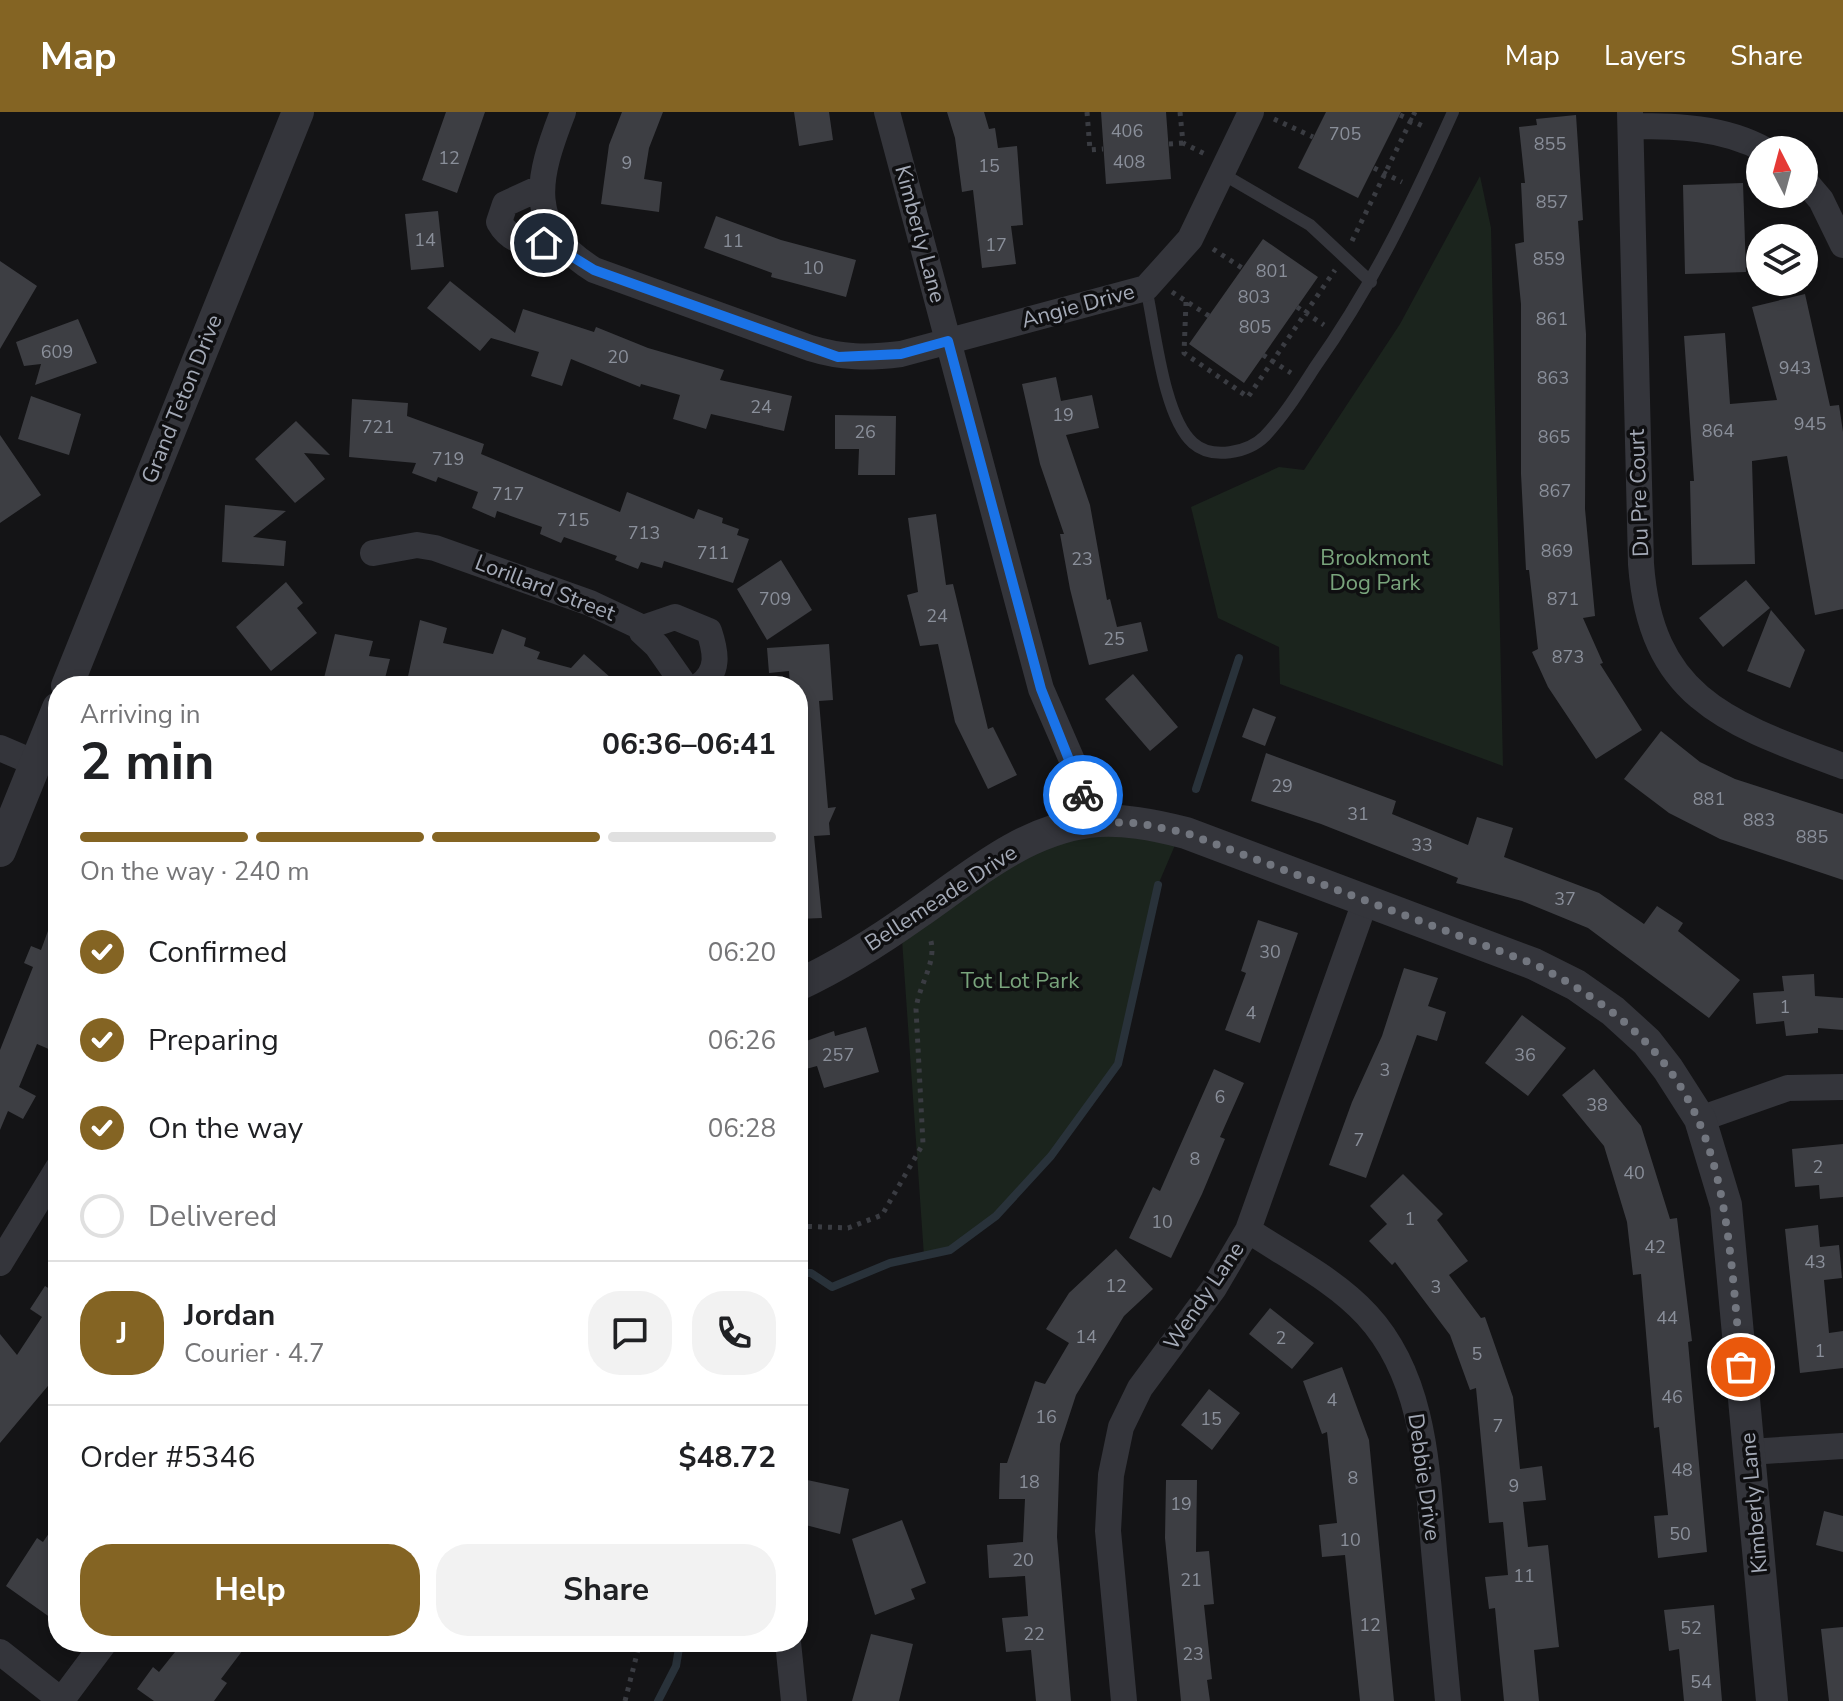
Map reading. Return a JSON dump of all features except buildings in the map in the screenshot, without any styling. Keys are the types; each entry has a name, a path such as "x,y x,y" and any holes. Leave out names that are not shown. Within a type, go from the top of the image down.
{"street":[{"name":"Grand Teton Drive","path":"71,676 298,112"},
{"path":"542,187 505,204 499,222 506,234 521,242 544,243 555,238 545,210 542,187 547,153 563,112"},
{"name":"Kimberly Lane","path":"887,112 1041,689 1078,774 1089,822 1138,823 1186,833 1534,964 1576,985 1613,1011 1647,1042 1700,1119 1726,1205 1772,1701"},
{"name":"Angie Drive","path":"555,238 568,254 594,270 838,357 901,354 1146,288 1190,239 1223,169 1262,115"},
{"path":"1630,119 1705,130 1746,142"},
{"name":"Du Pre Court","path":"1630,119 1641,564 1649,623 1676,673 1712,708 1769,738 1843,766"},
{"path":"1818,196 1843,245"},
{"name":"Lorillard Street","path":"373,553 417,545 435,548 590,603 643,628 642,632 657,646 678,676"},
{"path":"643,628 675,617 709,631 716,651 710,676"},
{"path":"0,748 47,768 0,851"},
{"name":"Bellemeade Drive","path":"808,980 834,968 911,918 996,858 1039,835 1089,822"},
{"name":"Wendy Lane","path":"1124,1701 1108,1531 1111,1475 1121,1427 1140,1388 1214,1288 1248,1230 1366,899"},
{"path":"1700,1119 1788,1088 1843,1087"},
{"path":"0,1263 48,1184"},
{"name":"Debbie Drive","path":"1248,1230 1330,1282 1367,1315 1401,1368 1412,1395 1425,1452 1448,1701"},
{"path":"1749,1452 1843,1446"},
{"path":"0,1652 61,1701 98,1652"},
{"path":"789,1652 794,1701"}],"lane":[{"path":"1146,288 1163,380 1180,425 1193,444 1213,453 1237,452 1264,438 1339,334 1371,282 1453,112"},
{"path":"1223,169 1310,225 1371,282"}],"path":[{"path":"1087,112 1090,150 1103,149"},
{"path":"1180,112 1183,143"},
{"path":"1209,316 1186,302 1184,353 1248,397 1344,256 1415,112"},
{"path":"1262,115 1313,137"},
{"path":"1400,115 1443,135"},
{"path":"1169,144 1183,143 1223,169"},
{"path":"1374,168 1417,189"},
{"path":"1190,239 1221,252 1242,268"},
{"path":"1297,307 1339,334"},
{"path":"1263,355 1305,382"},
{"path":"808,1226 848,1228 882,1215 923,1144 916,1009 918,988 934,951 931,939 911,918"},
{"path":"625,1701 637,1652"}],"green space":[{"name":"Brookmont Dog Park","path":"1480,176 1491,228 1503,766 1280,684 1279,647 1218,618 1191,507 1279,467 1304,470 1400,324"},
{"name":"Tot Lot Park","path":"1181,831 1158,885 1118,1064 1051,1156 996,1216 950,1250 924,1256 901,925 1039,835"}],"waterway":[{"path":"1196,789 1239,658"},
{"path":"808,1273 832,1287 890,1263 950,1250 996,1216 1051,1156 1118,1064 1158,885"},
{"path":"658,1701 676,1666 678,1652"}],"way so far":[{"path":"1083,795 1089,822 1138,823 1186,833 1534,964 1576,985 1613,1011 1647,1042 1700,1119 1726,1205 1741,1367"}],"route":[{"path":"544,243 555,238 568,254 594,270 838,357 901,354 948,341 1041,689 1078,774 1083,795"}]}
